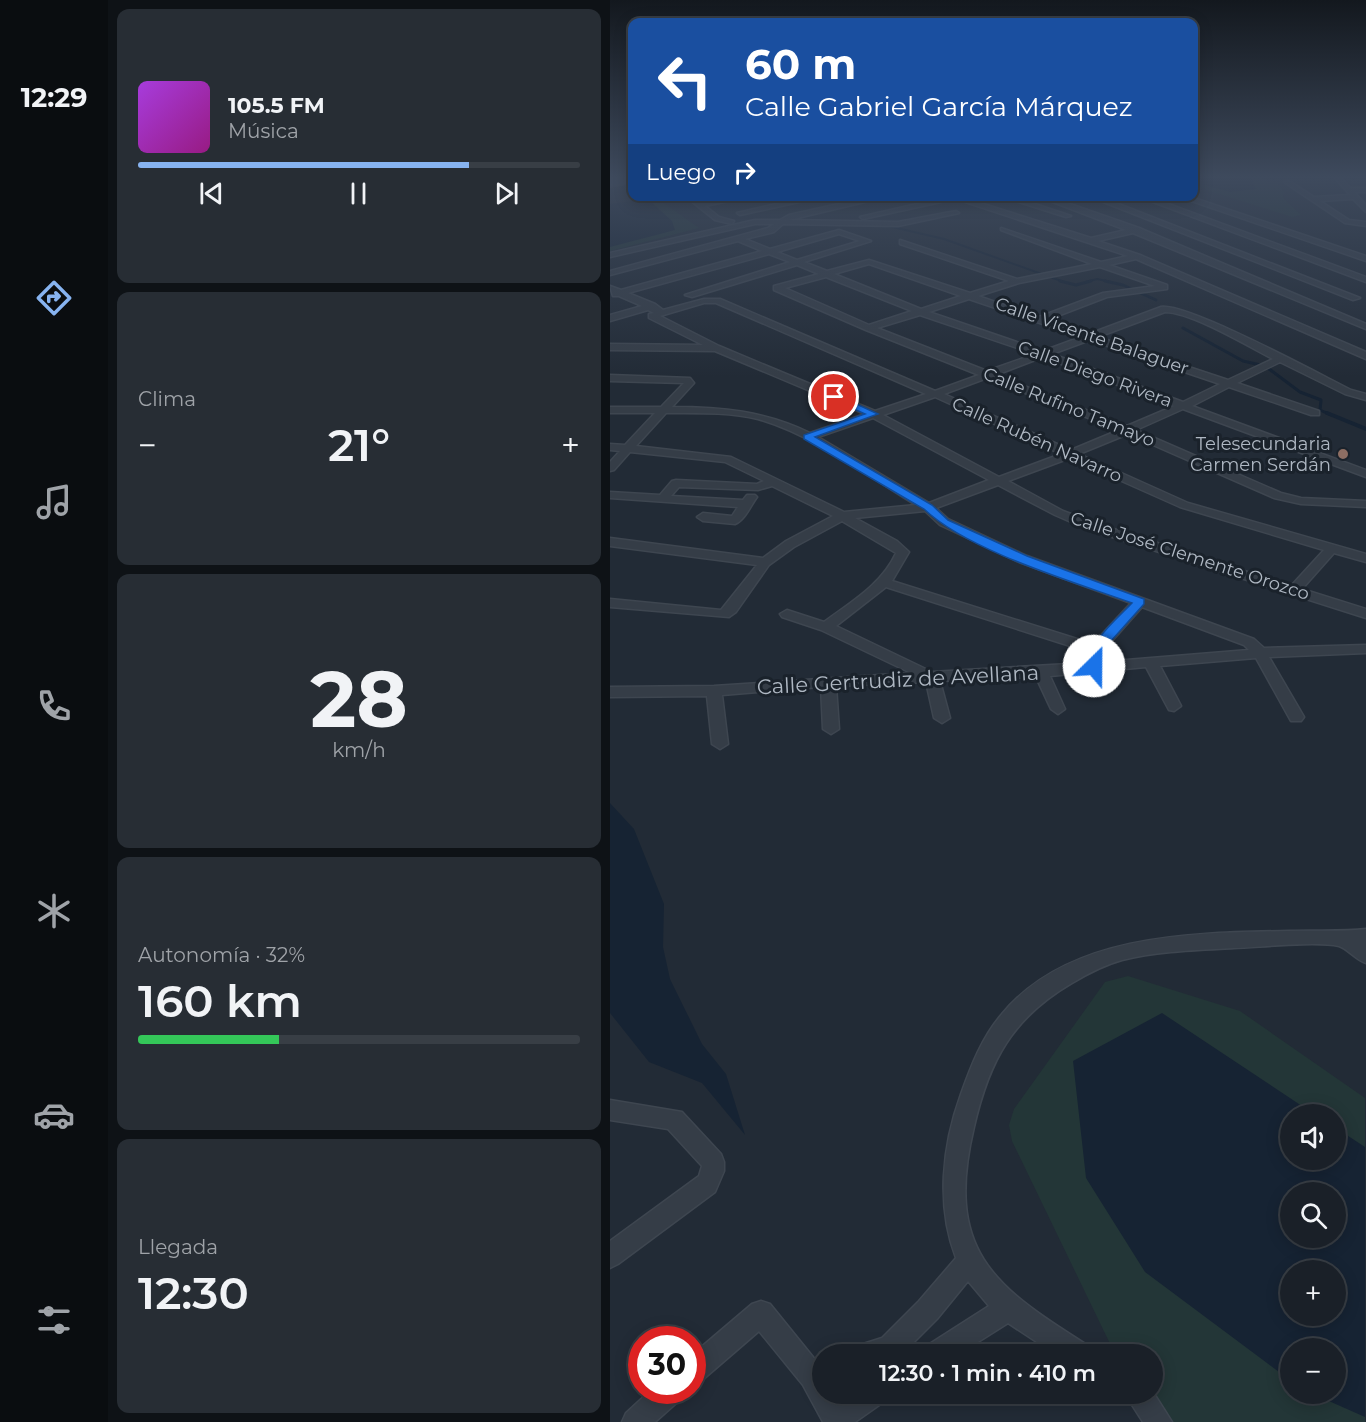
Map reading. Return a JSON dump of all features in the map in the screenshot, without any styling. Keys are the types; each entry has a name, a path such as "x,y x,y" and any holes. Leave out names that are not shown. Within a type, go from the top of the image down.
{"street":[{"path":"610,255 652,244"},
{"path":"672,244 691,253"},
{"path":"610,275 725,244"},
{"name":"Calle Diego Rivera","path":"753,244 921,312 1044,354 1366,474"},
{"path":"615,294 798,244"},
{"path":"610,318 856,244"},
{"path":"910,244 1017,281"},
{"path":"1045,244 1164,287"},
{"path":"1100,244 1194,280 1366,356"},
{"path":"1167,244 1366,327"},
{"path":"1217,244 1356,298"},
{"path":"1269,244 1366,280"},
{"path":"1323,244 1366,259"},
{"path":"1343,244 1366,252"},
{"path":"869,327 1017,281 1137,257"},
{"path":"1222,267 1258,260"},
{"name":"Calle Vicente Balaguer","path":"824,273 867,262 1230,382 1315,413"},
{"name":"Calle Rufino Tamayo","path":"824,273 777,288 1128,430 1278,496 1301,501 1366,504"},
{"path":"1040,319 1106,295 1164,287 1194,280"},
{"path":"610,288 615,294 662,313"},
{"path":"1345,301 1366,294"},
{"name":"Calle Rubén Navarro","path":"662,313 704,301 717,301 935,394 1184,506 1366,558"},
{"path":"1323,308 1334,305"},
{"path":"808,437 935,394 1164,309 1173,309 1201,320 1348,392 1366,397"},
{"name":"Calle José Clemente Orozco","path":"662,313 652,316 716,348 873,414 1002,480 1059,513 1091,526 1366,614"},
{"path":"1318,334 1353,322"},
{"path":"610,347 716,348"},
{"path":"610,603 724,614 731,609 766,562 790,544 842,516 928,507 1069,455 1183,406 1280,359"},
{"path":"610,378 686,380 690,383 610,468"},
{"path":"610,410 708,411 760,416 808,437 928,507 944,522 1023,559 1249,642 1260,652 1296,717"},
{"path":"610,447 630,447 727,459 764,485 842,516 894,544 903,552 900,560 883,582 826,627"},
{"path":"664,497 676,483 764,485"},
{"path":"703,517 735,520 764,485"},
{"path":"610,495 747,504"},
{"path":"610,542 766,562"},
{"path":"1294,590 1332,548"},
{"path":"883,582 1096,650"},
{"path":"1094,666 1096,650 1140,602"},
{"path":"787,614 826,627 932,678 942,718"},
{"name":"Calle Gertrudiz de Avellana","path":"610,692 714,691 828,682 1041,672 1260,652 1366,649"},
{"path":"1150,661 1174,706"},
{"path":"1041,672 1058,710"},
{"path":"828,682 831,729"},
{"path":"714,691 720,744"},
{"path":"1062,1344 1008,1309 969,1261 954,1219 957,1157 965,1117 985,1056 994,1039 1026,1004 1072,974 1113,955 1155,947 1229,939 1366,937"},
{"path":"1342,938 1366,955"},
{"path":"610,1110 674,1119 713,1162 713,1171 707,1184 610,1256"},
{"path":"893,1344 928,1310 969,1261"},
{"path":"953,1344 1008,1309"},
{"path":"706,1360 761,1313 812,1367"},
{"path":"635,1422 656,1404"},
{"path":"830,1404 837,1421 859,1404"},
{"path":"1146,1404 1159,1422"}],"shaded area":[{"path":"610,244 636,244 610,251"},
{"path":"1128,976 1240,1011 1365,1098 1365,1422 1164,1422 1157,1404 1163,1404 1163,1344 1110,1344 1012,1141 1009,1125 1014,1109 1105,982"}],"water":[{"path":"610,803 634,829 664,904 663,947 670,979 702,1044 726,1074 745,1135 702,1083 649,1062 610,1013"},
{"path":"1162,1013 1299,1104 1280,1104 1280,1170 1346,1170 1346,1135 1365,1147 1365,1417 1336,1404 1346,1404 1346,1338 1280,1338 1280,1373 1145,1272 1086,1178 1073,1061"}],"waterway":[{"path":"959,244 1064,282"},
{"path":"1086,282 1097,279 1111,282"},
{"path":"1060,281 1064,282"},
{"path":"1064,282 1076,285 1091,281"},
{"path":"1105,281 1123,285 1156,300"},
{"path":"1183,328 1243,361 1265,366 1300,392 1321,400 1320,410 1331,415"},
{"path":"1327,413 1366,429"}],"place":[{"name":"Telesecundaria Carmen Serdán","path":"1343,454"}],"route":[{"path":"834,397 873,414 808,437 928,507 944,522 1023,559 1140,602 1096,650 1094,666"}]}
